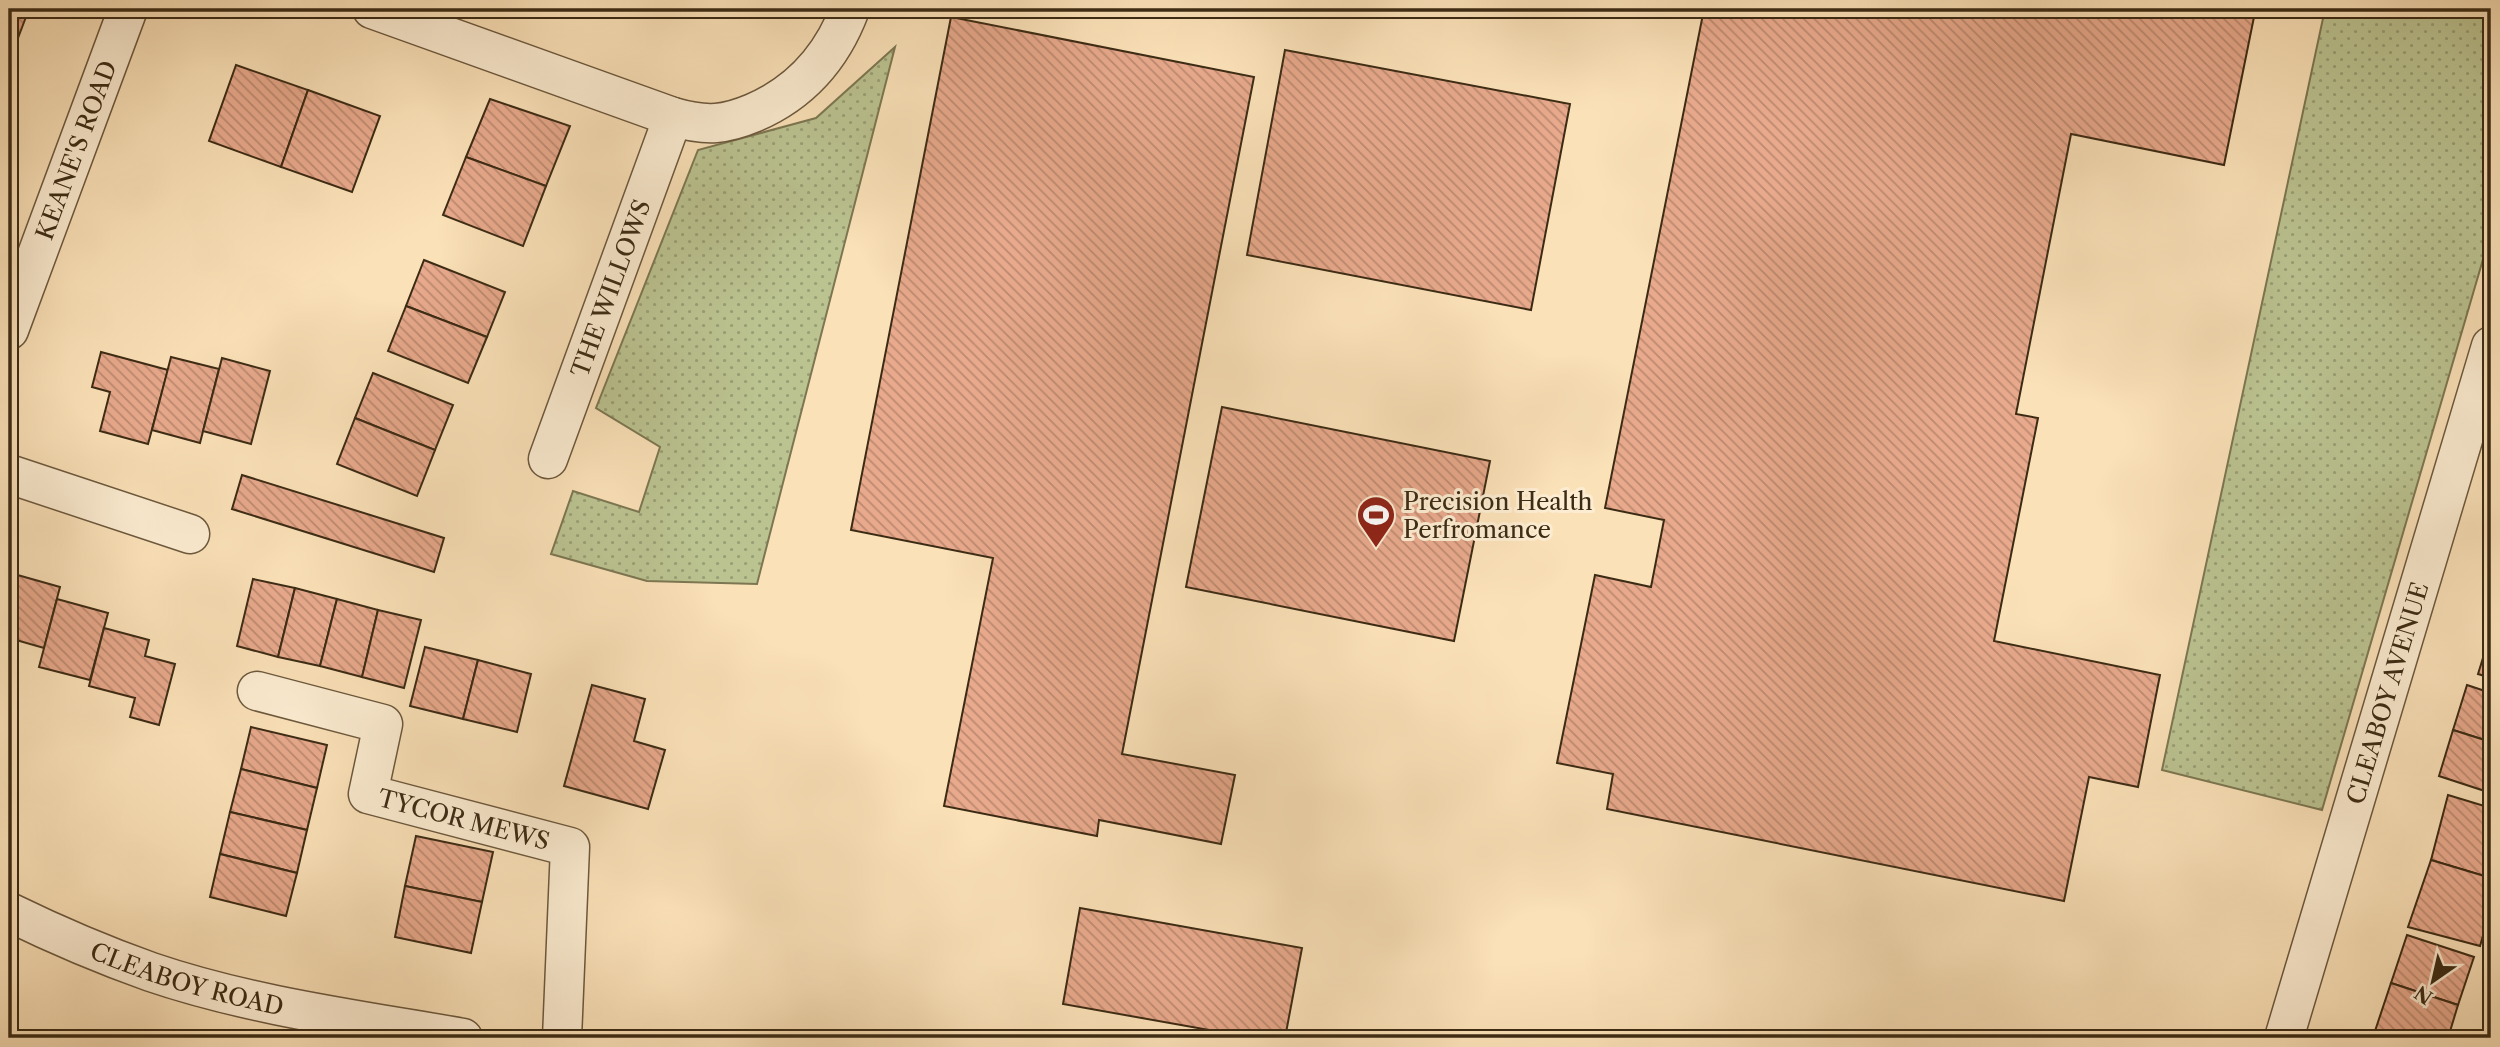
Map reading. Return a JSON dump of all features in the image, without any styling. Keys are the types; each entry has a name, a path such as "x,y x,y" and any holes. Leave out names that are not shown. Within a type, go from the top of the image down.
{"street":[{"name":"KEANE'S ROAD","path":"9,330 128,9"},
{"path":"372,9 673,117 717,123 737,119 783,98 803,83 830,51 850,9"},
{"name":"THE WILLOWS","path":"548,459 673,117"},
{"name":"CLEABOY AVENUE","path":"2284,1038 2491,346"},
{"path":"9,474 190,534"},
{"name":"TYCOR MEWS","path":"257,691 383,723 368,794 570,847 562,1038"},
{"name":"CLEABOY ROAD","path":"19,914 151,972 224,992 464,1038"}],"green space":[{"path":"2325,9 2491,9 2491,232 2322,810 2162,770"},
{"path":"895,47 757,584 647,581 551,554 573,491 639,512 660,447 596,408 698,150 816,118"}],"building":[{"path":"9,9 29,9 18,38 9,34"},
{"path":"1704,9 2248,9 2255,12 2224,165 2071,134 2016,414 2038,418 1994,641 2160,675 2138,787 2089,777 2064,901 1607,809 1613,774 1557,763 1595,575 1651,587 1664,520 1605,508"},
{"path":"951,17 1254,77 1122,754 1235,775 1221,844 1099,820 1097,836 944,806 993,558 851,530"},
{"path":"9,34 18,38 9,64"},
{"path":"1285,50 1570,104 1531,310 1247,255"},
{"path":"236,65 308,90 281,167 209,141"},
{"path":"308,90 380,116 352,192 281,167"},
{"path":"490,99 570,126 546,186 466,157"},
{"path":"466,157 546,186 523,246 443,215"},
{"path":"424,260 505,292 487,337 406,306"},
{"path":"406,306 487,337 468,383 388,351"},
{"path":"101,352 168,370 148,444 100,431 110,392 92,387"},
{"path":"171,357 219,369 200,443 152,430"},
{"path":"222,358 270,371 251,444 203,431"},
{"path":"373,373 453,405 435,450 355,418"},
{"path":"1222,407 1490,461 1454,641 1186,587"},
{"path":"355,418 435,450 417,496 337,464"},
{"path":"242,475 444,538 434,572 232,509"},
{"path":"14,574 60,587 44,648 9,638 9,582 11,583"},
{"path":"253,579 295,588 278,657 237,646"},
{"path":"295,588 337,599 320,666 278,657"},
{"path":"57,599 108,613 90,680 39,667"},
{"path":"337,599 378,610 362,677 320,666"},
{"path":"378,610 421,620 404,688 362,677"},
{"path":"104,628 149,640 145,656 175,664 159,725 130,717 135,698 89,686"},
{"path":"2491,632 2491,678 2478,674"},
{"path":"425,647 478,660 463,719 410,706"},
{"path":"478,660 531,674 517,732 463,719"},
{"path":"592,685 645,699 634,741 665,750 648,809 564,786"},
{"path":"2467,685 2491,693 2491,742 2453,730"},
{"path":"251,727 327,745 317,788 241,769"},
{"path":"2453,730 2491,742 2491,793 2439,776"},
{"path":"241,769 317,788 307,830 230,812"},
{"path":"2448,795 2491,808 2491,878 2431,860"},
{"path":"230,812 307,830 297,873 220,854"},
{"path":"416,836 493,852 482,902 405,886"},
{"path":"220,854 297,873 286,916 210,897"},
{"path":"2431,860 2491,878 2491,908 2480,946 2408,927"},
{"path":"405,886 482,902 471,953 395,937"},
{"path":"1080,908 1302,948 1285,1038 1254,1038 1063,1004"},
{"path":"2407,935 2474,957 2458,1005 2391,983"},
{"path":"2391,983 2458,1005 2448,1038 2387,1038 2374,1034"}],"place":[{"name":"Precision Health Perfromance","path":"1376,549"}]}
